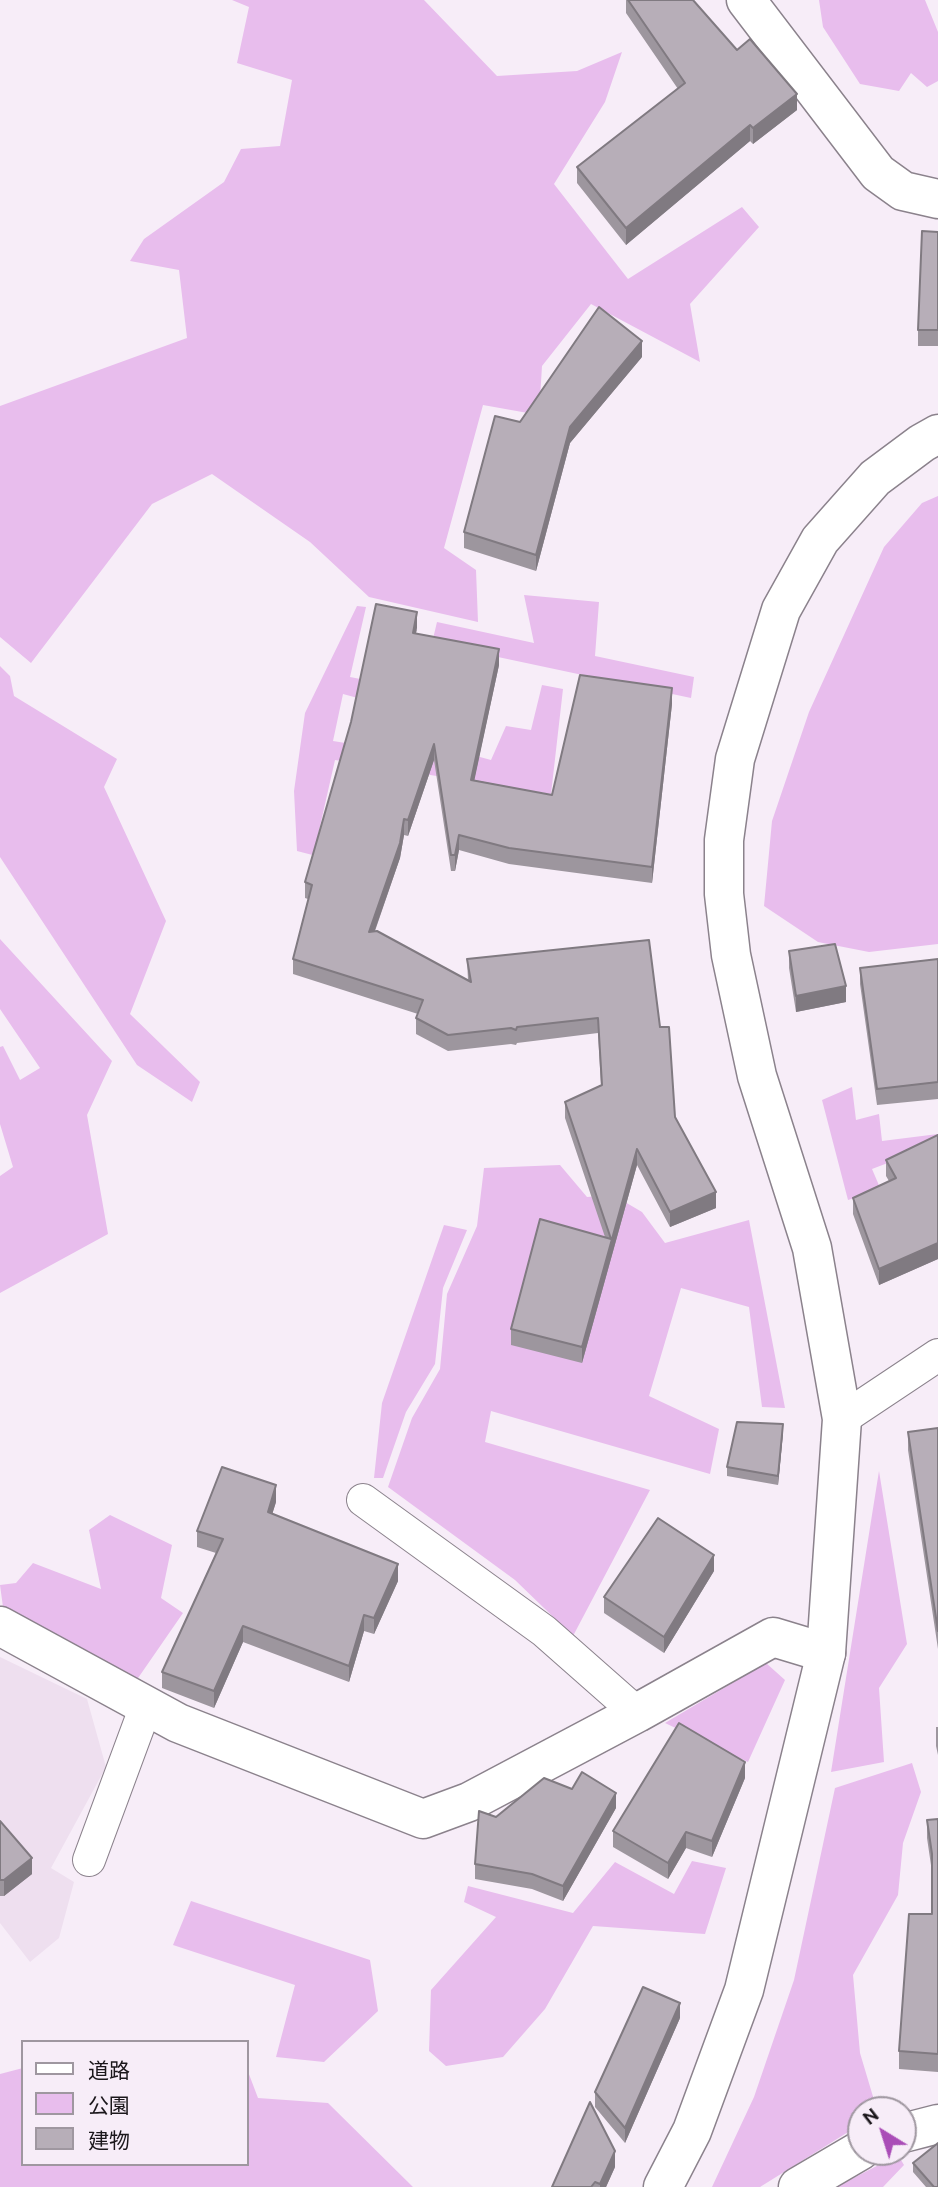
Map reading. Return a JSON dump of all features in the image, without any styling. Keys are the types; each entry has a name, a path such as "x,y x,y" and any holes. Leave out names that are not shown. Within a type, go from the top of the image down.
{"street":[{"path":"746,0 878,173 903,191 938,199"},
{"path":"663,2187 692,2131 744,1990 826,1653 842,1419 813,1248 757,1076 731,955 724,894 724,840 734,759 781,610 820,540 875,478 938,434"},
{"path":"0,1626 178,1723 423,1819 469,1802 773,1637 826,1653"},
{"path":"917,2129 938,2124"},
{"path":"798,2187 847,2158"}],"lane":[{"path":"842,1419 938,1355"},
{"path":"363,1500 544,1631 637,1713"},
{"path":"89,1860 146,1706"}],"shaded area":[{"path":"0,1657 87,1699 106,1767 51,1868 74,1882 59,1938 30,1962 0,1923"}],"green space":[{"path":"232,0 424,0 497,76 577,71 622,52 605,102 554,184 628,279 742,207 759,227 690,304 700,362 591,304 542,366 539,415 483,405 444,548 476,570 478,622 369,597 310,542 212,474 152,504 31,663 0,637 0,406 187,338 179,270 130,261 144,239 224,182 241,149 280,146 292,80 237,63 249,7"},
{"path":"819,0 925,0 938,32 938,81 927,87 911,73 899,91 860,84 823,27"},
{"path":"938,496 938,944 869,952 818,942 764,906 772,821 809,712 884,547 922,503"},
{"path":"524,595 599,602 595,656 694,677 691,698 432,643 437,622 534,643"},
{"path":"357,606 366,607 350,677 423,691 424,716 343,694 333,741 370,747 425,742 491,760 506,726 531,730 542,685 563,689 551,794 335,760 318,835 395,855 390,875 297,851 294,791 305,713"},
{"path":"0,666 10,676 14,696 117,759 104,787 166,921 130,1014 200,1082 192,1102 137,1065 0,857"},
{"path":"0,939 112,1061 87,1115 108,1234 0,1293 0,1176 13,1167 0,1124 0,1047 3,1046 20,1080 40,1068 0,1009"},
{"path":"852,1087 856,1120 879,1114 882,1141 938,1134 938,1163 919,1151 872,1169 881,1190 848,1200 822,1100"},
{"path":"560,1165 587,1197 613,1195 642,1212 665,1243 749,1220 785,1408 762,1407 749,1307 681,1288 649,1396 719,1429 710,1474 491,1411 485,1442 650,1490 573,1636 515,1580 388,1487 412,1418 440,1369 447,1294 477,1226 484,1168"},
{"path":"444,1225 467,1230 443,1288 435,1364 406,1412 383,1478 374,1478 382,1403"},
{"path":"879,1471 907,1644 879,1688 884,1762 831,1772"},
{"path":"110,1515 172,1545 161,1598 183,1613 136,1681 3,1607 0,1585 16,1583 33,1563 101,1589 89,1530"},
{"path":"766,1663 785,1680 748,1762 665,1723"},
{"path":"912,1763 921,1792 903,1843 898,1895 853,1975 860,2053 873,2096 847,2096 847,2133 760,2187 712,2187 754,2097 794,1980 835,1788"},
{"path":"692,1861 726,1868 705,1934 593,1926 545,2009 503,2057 446,2066 429,2051 431,1990 496,1917 464,1902 468,1886 573,1913 615,1862 674,1894"},
{"path":"191,1901 370,1960 378,2011 324,2062 276,2057 295,1985 173,1945"},
{"path":"21,2069 21,2166 248,2166 248,2072 258,2098 328,2103 413,2187 0,2187 0,2074"},
{"path":"877,2166 903,2166 883,2187 836,2187"}],"building":[{"path":"628,0 693,0 737,50 750,39 797,94 753,128 750,125 626,228 577,167 685,83"},
{"path":"922,231 938,232 938,330 918,330"},
{"path":"599,307 642,341 570,427 536,555 464,532 495,416 520,422"},
{"path":"376,604 417,612 413,633 499,649 471,780 552,795 580,675 672,688 652,867 509,848 459,835 455,855 451,855 434,744 408,820 404,819 400,843 369,932 377,931 471,982 467,959 649,940 660,1027 669,1027 675,1117 716,1192 670,1212 637,1149 582,1347 511,1329 540,1219 611,1239 565,1102 602,1085 598,1018 517,1027 516,1030 511,1028 448,1035 416,1018 423,1000 293,959 312,885 305,882 351,722"},
{"path":"835,944 846,986 796,996 789,951"},
{"path":"938,959 938,1082 877,1089 860,968"},
{"path":"938,1135 938,1243 879,1269 853,1198 896,1178 886,1160"},
{"path":"737,1422 783,1424 778,1476 727,1467"},
{"path":"938,1428 938,1631 908,1432"},
{"path":"222,1467 276,1485 268,1512 398,1564 374,1618 364,1615 349,1666 243,1626 214,1691 162,1672 223,1539 197,1531"},
{"path":"658,1518 714,1555 664,1637 604,1597"},
{"path":"679,1723 745,1762 712,1841 686,1832 668,1863 613,1831"},
{"path":"582,1772 616,1793 563,1886 532,1874 475,1864 479,1811 496,1817 544,1778 572,1789"},
{"path":"938,1819 938,2054 899,2051 909,1914 932,1914 932,1854 927,1820"},
{"path":"0,1821 32,1858 4,1880 0,1880"},
{"path":"643,1987 680,2003 625,2128 595,2092"},
{"path":"590,2102 615,2151 600,2184 595,2182 591,2187 552,2187"},
{"path":"938,2143 938,2187 934,2187 916,2166 917,2160"}]}
